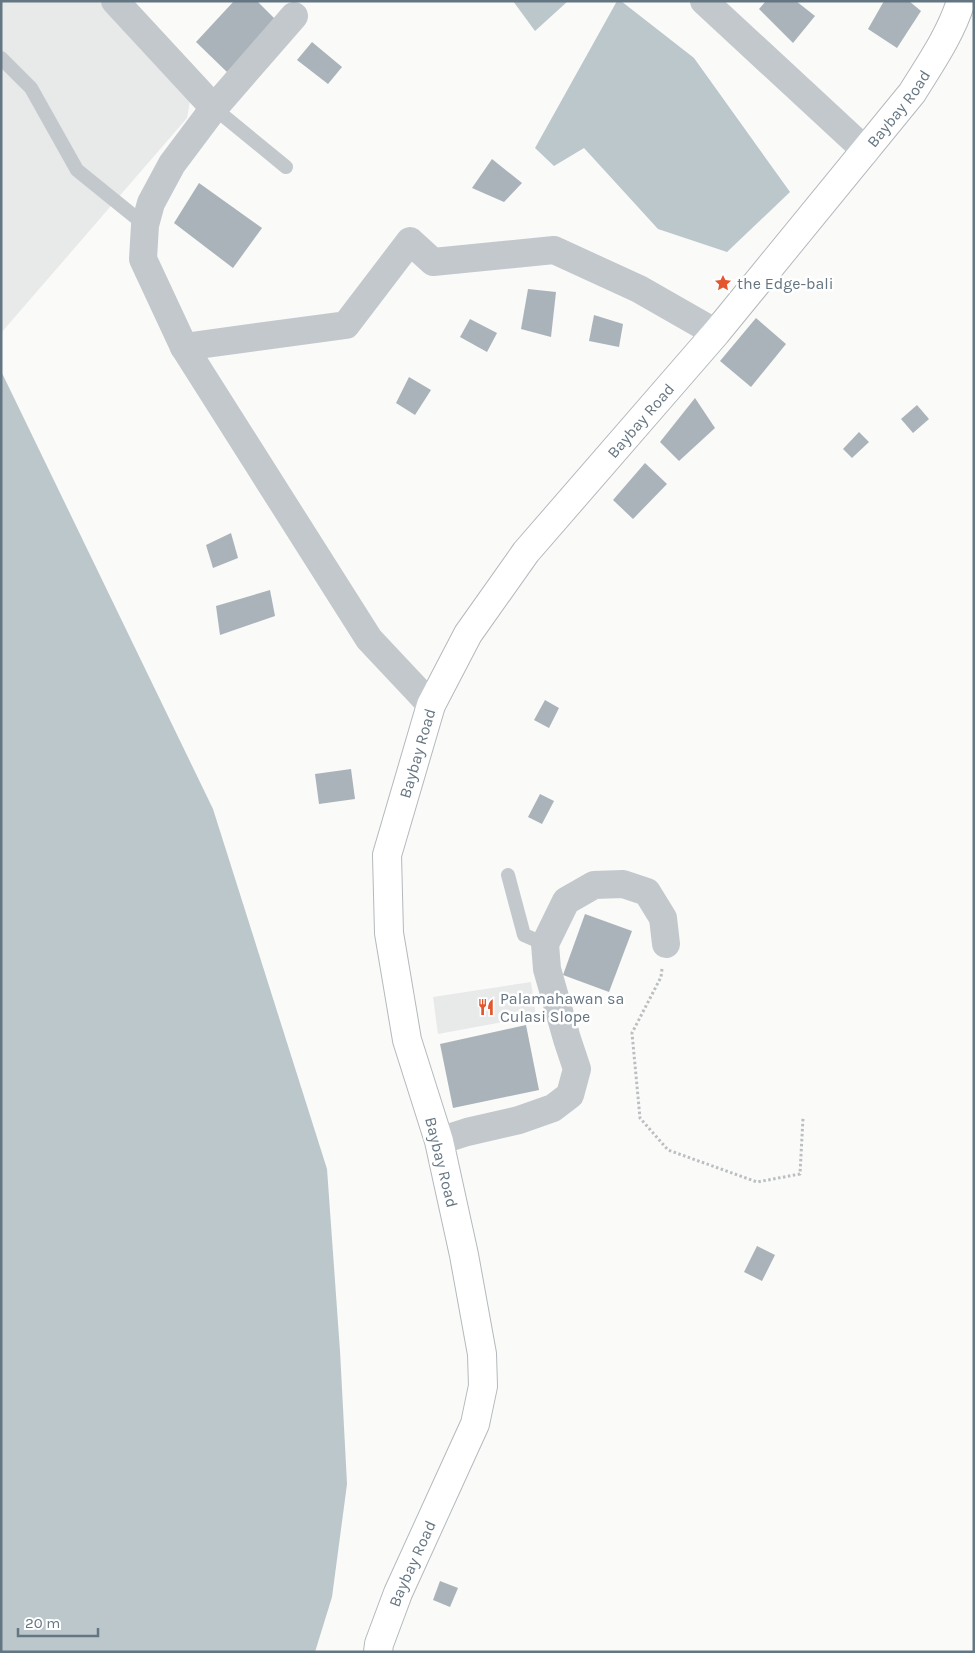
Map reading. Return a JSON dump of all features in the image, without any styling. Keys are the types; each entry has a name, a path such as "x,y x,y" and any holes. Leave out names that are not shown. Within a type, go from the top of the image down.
{"highway":[{"name":"Baybay Road","path":"378,1652 379,1644 398,1593 475,1424 483,1386 482,1354 464,1255 439,1141 407,1040 389,933 387,854 431,706 468,634 526,552 716,333 912,93 938,52 956,4"}],"street":[{"path":"115,1 214,108"},
{"path":"704,1 866,151"},
{"path":"294,16 214,108 172,164 151,203 145,225 143,259 184,347 369,639 431,706"},
{"path":"184,347 346,324 410,241 433,262 554,250 639,289 716,333"},
{"path":"439,1141 467,1132 519,1120 553,1108 570,1095 577,1070 566,1039 547,969 545,944 566,901 594,885 623,884 648,892 663,918 666,944"}],"lane":[{"path":"1,58 32,88 77,170 145,225"},
{"path":"214,108 286,166"},
{"path":"508,875 524,935 545,944"}],"path":[{"path":"666,944 661,977 632,1033 640,1118 668,1150 757,1182 800,1174 803,1118"}],"shaded area":[{"path":"1,1 99,1 192,90 187,118 1,333"},
{"path":"513,1 568,1 535,31"},
{"path":"617,1 621,1 694,58 790,192 727,252 658,229 584,148 554,166 535,148"},
{"path":"1,371 213,809 327,1169 347,1484 332,1597 315,1652 1,1652"},
{"path":"531,982 536,1016 438,1034 433,997"}],"building":[{"path":"234,1 257,1 276,20 227,72 196,42"},
{"path":"766,1 796,1 815,16 793,43 759,9"},
{"path":"884,1 909,1 921,11 897,48 868,29"},
{"path":"312,42 342,67 328,84 297,60"},
{"path":"492,159 522,183 504,202 472,188"},
{"path":"199,183 262,228 233,268 174,223"},
{"path":"528,289 556,292 551,337 521,329"},
{"path":"594,315 623,324 619,347 589,341"},
{"path":"756,318 786,344 751,387 720,361"},
{"path":"470,319 497,333 487,352 460,337"},
{"path":"409,377 431,390 415,415 396,403"},
{"path":"695,398 715,428 679,461 660,442"},
{"path":"917,405 929,419 913,433 901,419"},
{"path":"859,432 869,442 852,458 843,449"},
{"path":"645,463 667,484 633,519 613,500"},
{"path":"231,533 238,558 213,568 206,545"},
{"path":"270,590 275,616 220,635 216,606"},
{"path":"545,700 559,708 549,728 534,720"},
{"path":"351,769 355,799 319,804 315,774"},
{"path":"540,794 554,801 542,824 528,817"},
{"path":"585,914 632,931 609,992 563,975"},
{"path":"526,1025 539,1090 453,1108 440,1044"},
{"path":"757,1246 775,1255 762,1281 744,1272"},
{"path":"440,1581 458,1588 450,1607 433,1600"}],"place":[{"name":"the Edge-bali","path":"723,283"},
{"name":"Palamahawan sa Culasi Slope","path":"486,1007"}]}
